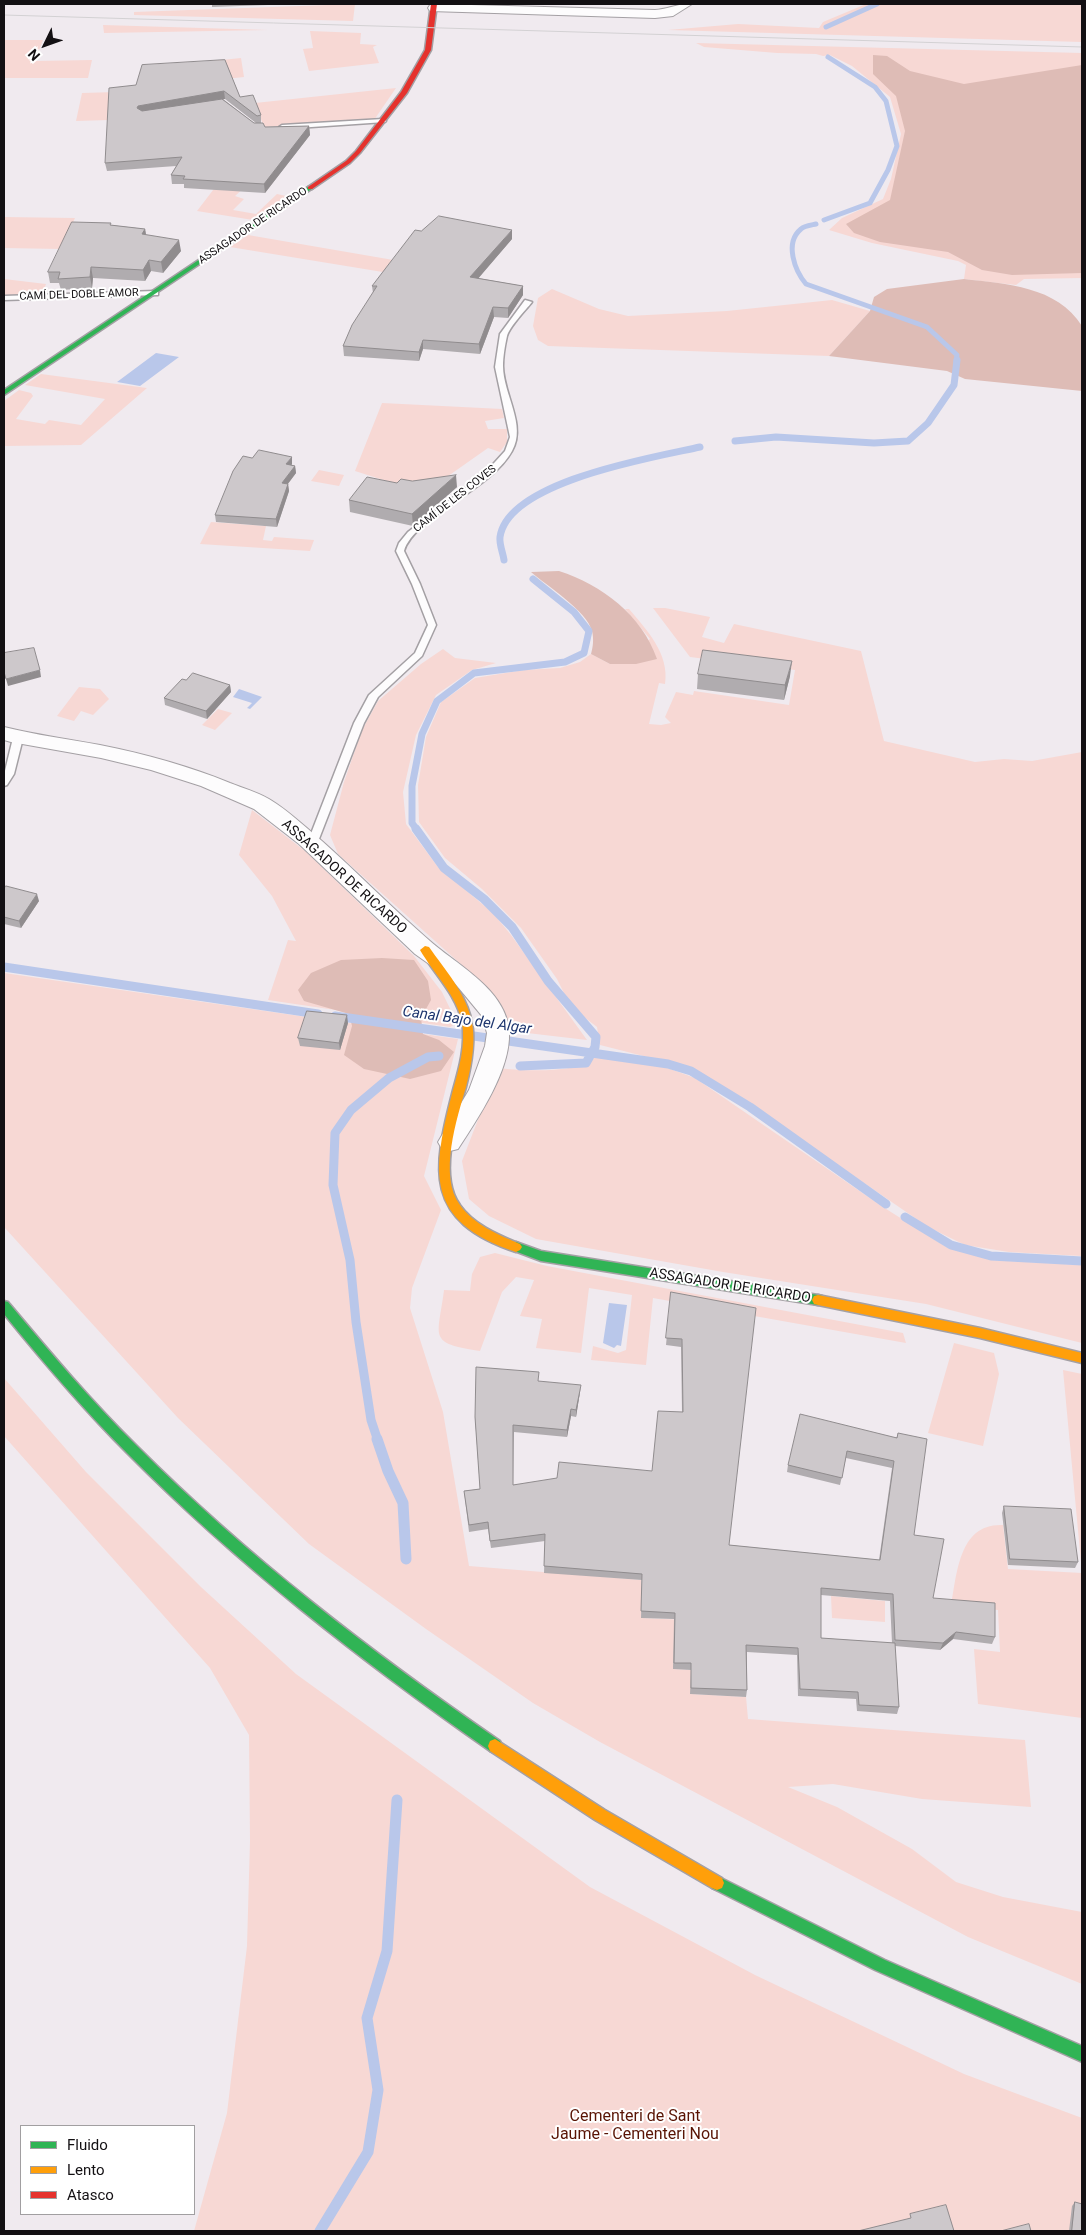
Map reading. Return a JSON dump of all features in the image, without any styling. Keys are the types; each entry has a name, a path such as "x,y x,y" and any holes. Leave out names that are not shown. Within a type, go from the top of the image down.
{"main road":[{"name":"ASSAGADOR DE RICARDO","path":"4,393 348,162 367,144 421,66 428,49 434,6"},
{"name":"ASSAGADOR DE RICARDO","path":"425,950 445,978 464,1011 468,1033 466,1054 445,1166 446,1190 456,1208 467,1221 512,1246 541,1256 828,1301 980,1333 1082,1358"},
{"path":"4,1306 96,1413 151,1469 222,1535 359,1648 463,1724 548,1781 658,1849 759,1906 879,1966 1082,2054"}],"street":[{"path":"434,6 669,13 686,4"},
{"name":"ASSAGADOR DE RICARDO","path":"11,736 118,756 175,771 219,786 263,805 312,844 425,950 454,970 492,1009 498,1032 494,1058 474,1104 450,1142"}],"lane":[{"path":"274,128 383,121"},
{"name":"CAMÍ DEL DOBLE AMOR","path":"4,298 155,293"},
{"name":"CAMÍ DE LES COVES","path":"312,844 359,723 374,695 418,654 432,625 416,584 400,551 402,541 439,509 459,497 497,466 511,448 514,437 499,367 504,334 528,302"},
{"path":"4,783 9,774 11,736"}],"green space":[{"path":"355,4 353,21 134,15 134,12"},
{"path":"866,4 1082,4 1082,42 668,30 738,24 819,28 823,22"},
{"path":"103,25 268,30 104,33"},
{"path":"310,31 361,33 360,44 377,45 373,47 379,63 309,71 303,49 313,48"},
{"path":"4,40 43,40 35,61 92,60 88,78 4,78"},
{"path":"696,43 1082,53 1082,278 1024,279 1016,285 964,279 966,265 958,261 872,243 829,230 842,218 883,199 891,179 901,134 890,97 852,66 830,55 704,47"},
{"path":"241,58 244,77 226,79 212,61"},
{"path":"396,88 374,120 264,127 255,103"},
{"path":"116,92 109,120 76,121 82,93"},
{"path":"223,177 245,187 235,196 244,199 233,210 256,214 277,194 286,196 253,220 197,211"},
{"path":"4,217 75,218 61,249 4,248"},
{"path":"248,235 405,262 395,274 230,247"},
{"path":"4,279 46,284 42,294 4,296"},
{"path":"552,289 599,309 628,316 727,311 832,300 870,311 829,356 548,346 538,340 533,326 538,298"},
{"path":"41,374 147,388 81,445 4,446 4,401 19,390 31,393 33,396 16,419 45,424 49,420 81,425 105,399 25,385"},
{"path":"382,403 502,409 504,418 485,421 488,429 507,429 507,442 500,452 488,448 424,493 355,471"},
{"path":"319,470 344,475 339,486 311,481"},
{"path":"211,522 266,526 263,540 272,541 274,537 314,540 310,551 200,544"},
{"path":"653,608 665,608 710,617 702,637 724,643 734,624 861,651 884,741 975,762 1004,759 1032,761 1082,752 1082,1256 1009,1252 965,1245 928,1227 748,1103 702,1074 683,1066 600,1045 597,1027 580,1014 566,997 557,979 521,928 482,889 445,858 419,822 418,785 426,737 441,702 475,678 524,670 560,668 580,662 591,654 610,664 650,639 625,609 629,609 649,634 664,662 665,684 659,683 649,724 661,725 671,723 665,717 676,692 693,695 694,691 789,705 795,670 690,657"},
{"path":"443,649 455,658 496,663 472,670 436,695 416,735 403,792 406,824 438,867 493,913 587,1040 510,1031 483,984 338,854 330,835 344,782 362,730 378,701 421,664"},
{"path":"79,687 100,689 109,699 93,715 81,711 74,721 57,716"},
{"path":"218,709 232,713 215,730 202,725"},
{"path":"252,810 305,851 414,956 442,992 457,1023 450,1027 268,1000 288,940 296,941 272,896 239,855"},
{"path":"4,973 458,1039 424,1176 441,1210 412,1288 410,1308 443,1412 469,1566 641,1580 641,1618 734,1622 673,1669 691,1670 691,1694 746,1697 748,1719 1025,1740 1031,1807 922,1799 833,1784 788,1787 837,1807 912,1849 956,1882 1003,1897 1082,1912 1082,1984 968,1937 600,1742 533,1703 426,1629 309,1544 178,1418 4,1227"},
{"path":"595,1057 662,1066 695,1078 883,1207 948,1248 992,1260 1082,1265 1082,1343 926,1304 723,1272 536,1239 489,1216 469,1199 462,1161 498,1068 520,1070 564,1069 588,1062"},
{"path":"495,1253 547,1266 903,1333 906,1343 653,1298 646,1365 591,1360 593,1346 618,1353 626,1350 632,1295 589,1288 581,1353 536,1348 542,1319 520,1316 534,1280 516,1277 502,1292 480,1351 451,1345 440,1336 439,1328 444,1290 470,1291 472,1274 480,1257"},
{"path":"954,1343 994,1353 999,1374 983,1446 928,1433"},
{"path":"1063,1370 1082,1374 1082,1573"},
{"name":"Cementeri de Sant Jaume - Cementeri Nou","path":"4,1378 86,1472 201,1587 296,1674 590,1887 755,1975 964,2074 1082,2118 1082,2231 194,2231 227,2113 247,1946 250,1841 249,1735 210,1668 4,1436"},
{"path":"1003,1525 1008,1569 1082,1573 1082,1718 978,1704 974,1649 1000,1652 998,1610 951,1606 958,1565 969,1541 977,1532 988,1527"},
{"path":"831,1596 885,1601 885,1622 832,1618"}],"shaded area":[{"path":"873,55 887,56 910,71 964,84 1082,65 1082,273 1012,275 982,270 948,252 880,242 854,233 846,224 890,200 905,131 896,96 873,74"},
{"path":"964,279 1029,289 1059,302 1071,313 1082,326 1082,391 965,379 947,371 829,356 870,311 874,297 887,289"},
{"path":"559,571 590,584 618,604 641,629 657,659 636,664 610,664 591,654 593,637 589,623 566,599 531,572"},
{"path":"382,958 414,960 428,981 431,1000 421,1018 423,1034 439,1040 454,1052 441,1071 410,1079 364,1069 344,1055 352,1026 349,1014 304,1001 298,990 311,973 341,960"}],"water":[{"path":"156,353 179,357 140,386 117,382"},
{"path":"239,689 262,697 250,709 247,708 252,703 233,697"},
{"path":"609,1303 627,1305 621,1346 617,1345 614,1348 603,1343"}],"building":[{"path":"225,60 240,97 253,95 261,115 257,116 224,91 138,106 137,108 142,111 222,99 254,123 263,123 265,127 309,126 264,184 183,179 185,176 171,175 182,157 105,163 109,88 136,85 142,65"},
{"path":"439,216 512,230 470,277 523,286 508,308 493,307 479,344 423,340 419,352 343,346 352,325 377,286 372,286 415,230 421,231"},
{"path":"72,222 111,223 110,225 145,229 142,234 179,240 161,262 149,260 143,270 91,267 90,277 58,279 60,272 48,272"},
{"path":"259,450 292,457 286,464 295,466 282,483 288,484 276,519 215,515 233,471 243,456 252,458"},
{"path":"456,475 412,514 349,500 367,477 397,483 401,479 412,481"},
{"path":"34,648 40,670 6,679 4,653"},
{"path":"703,650 792,661 785,685 698,674"},
{"path":"193,673 230,685 206,711 164,698 182,679 186,680"},
{"path":"6,886 37,894 19,921 4,917 4,889"},
{"path":"307,1011 347,1015 339,1043 298,1038"},
{"path":"671,1292 756,1308 729,1545 880,1560 894,1461 847,1451 842,1478 788,1465 800,1414 897,1438 898,1433 927,1439 914,1535 944,1539 933,1598 995,1603 995,1637 956,1632 943,1643 895,1640 893,1594 821,1588 821,1638 895,1643 899,1707 859,1705 858,1692 800,1689 798,1648 746,1645 747,1690 691,1688 691,1663 674,1663 675,1613 641,1611 642,1574 544,1566 545,1534 490,1541 488,1522 469,1525 464,1491 480,1489 475,1417 476,1367 539,1372 538,1381 581,1385 576,1410 571,1409 567,1430 513,1425 513,1485 557,1478 559,1462 652,1471 658,1411 683,1412 682,1339 666,1338"},
{"path":"1004,1506 1071,1509 1078,1562 1010,1559"},
{"path":"1075,2202 1082,2204 1082,2231 1072,2231"},
{"path":"946,2205 954,2231 858,2231 911,2218 910,2214"},
{"path":"1029,2224 1031,2231 1001,2231"}],"waterway":[{"path":"826,27 877,4"},
{"path":"824,220 870,203 888,170 897,146 886,101 875,87 828,57"},
{"path":"816,224 802,228 793,242 792,249 795,265 806,284 927,327 957,355 956,361"},
{"path":"735,441 776,437 874,443 908,441 928,423 954,385 957,360"},
{"path":"504,560 500,537 509,517 528,501 555,487 586,475 651,457 700,447"},
{"path":"417,830 412,823 412,786 422,734 437,701 474,673 565,662 584,653 589,631 574,612 533,579"},
{"path":"416,829 444,868 484,899 512,927 548,981 596,1037 595,1047 592,1053"},
{"name":"Canal Bajo del Algar","path":"4,967 318,1014"},
{"name":"Canal Bajo del Algar","path":"335,1016 592,1053"},
{"path":"520,1066 586,1063 592,1053"},
{"name":"Canal Bajo del Algar","path":"592,1053 668,1064 691,1071 750,1107 886,1204"},
{"path":"378,1441 371,1420 356,1322 350,1260 333,1185 335,1133 351,1110 389,1078 428,1057 439,1056"},
{"name":"Canal Bajo del Algar","path":"905,1217 951,1245 991,1256 1082,1261"},
{"path":"377,1439 388,1471 403,1503 406,1559"},
{"path":"320,2231 368,2152 378,2090 367,2018 387,1951 397,1800"}],"tram line":[{"path":"4,15 1082,47"}],"traffic: fast":[{"path":"4,393 310,188"},
{"path":"516,1247 541,1256 818,1300"},
{"path":"4,1306 66,1380 115,1433 217,1531 306,1607 352,1643 495,1746"},
{"path":"717,1883 880,1965 1082,2054"}],"traffic: slow":[{"path":"425,950 444,975 460,1002 468,1029 465,1065 447,1141 444,1175 446,1189 451,1202 471,1224 516,1247"},
{"path":"818,1300 980,1333 1082,1358"},
{"path":"495,1746 600,1815 717,1883"}],"traffic: jam":[{"path":"310,188 348,162 358,152 404,93 428,50 434,4"}]}
